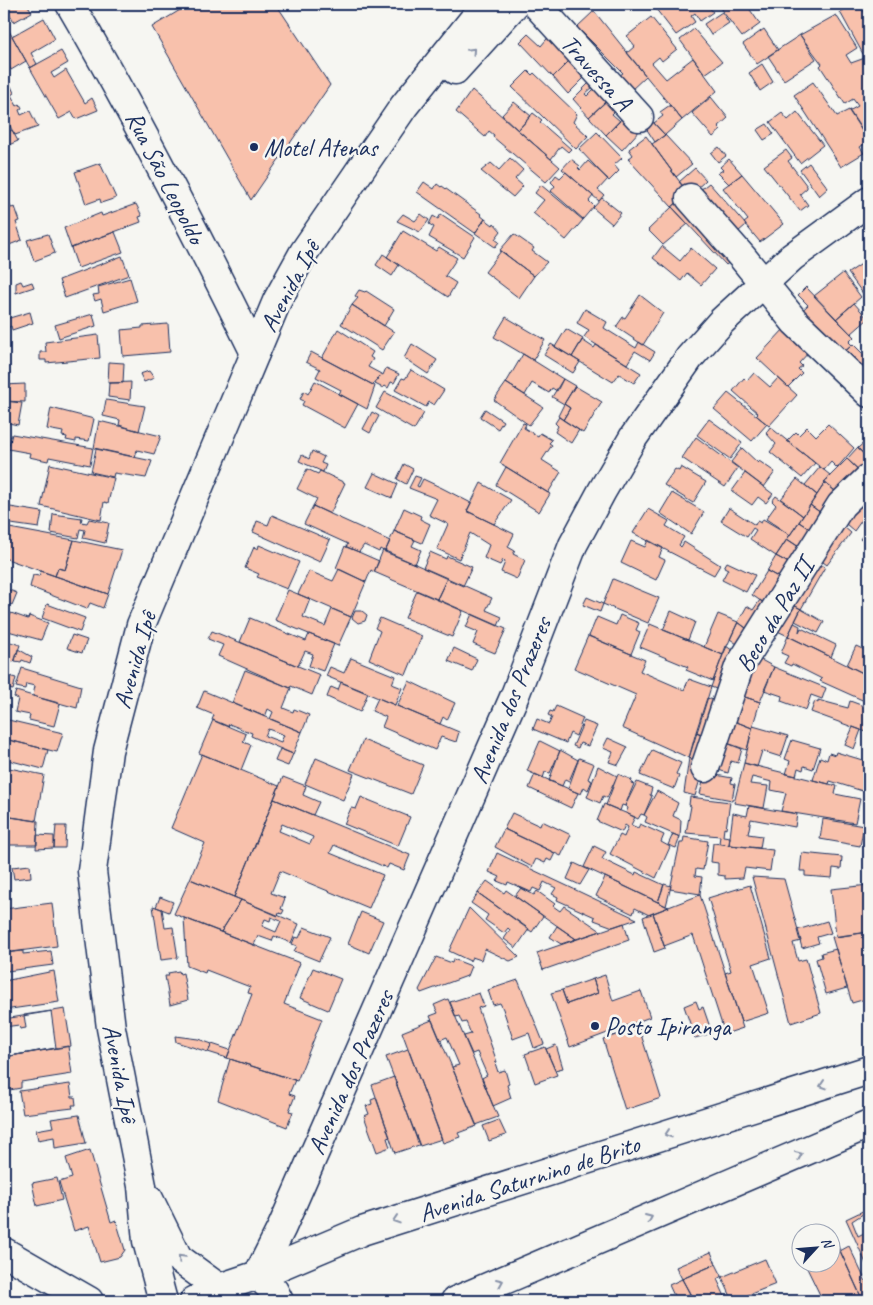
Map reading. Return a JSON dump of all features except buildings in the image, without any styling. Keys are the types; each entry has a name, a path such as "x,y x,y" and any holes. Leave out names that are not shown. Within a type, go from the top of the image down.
{"main road":[{"name":"Rua São Leopoldo","path":"70,4 130,108 189,219 255,353"},
{"name":"Avenida Ipê","path":"163,1301 147,1240 142,1186 111,1028 92,870 108,751 141,625 277,301 304,252 404,106 486,4"},
{"name":"Avenida Ipê","path":"357,176 515,4"},
{"name":"Travessa A","path":"536,4 639,117"},
{"path":"690,198 795,322 869,393"},
{"name":"Avenida dos Prazeres","path":"258,1275 282,1227 515,695 573,545 634,438 690,357 762,282 827,230 869,201"},
{"name":"Beco da Paz II","path":"705,768 739,667 841,505 869,478"},
{"name":"Avenida Saturnino de Brito","path":"194,1301 219,1288 258,1275 362,1231 869,1070"},
{"path":"455,1301 869,1124"},
{"name":"Avenida Ipê","path":"142,1186 178,1258 219,1288"},
{"path":"4,1252 89,1301"},
{"path":"258,1275 274,1291 279,1301"}],"place":[{"name":"Motel Atenas","path":"254,147"},
{"name":"Posto Ipiranga","path":"595,1026"}]}
